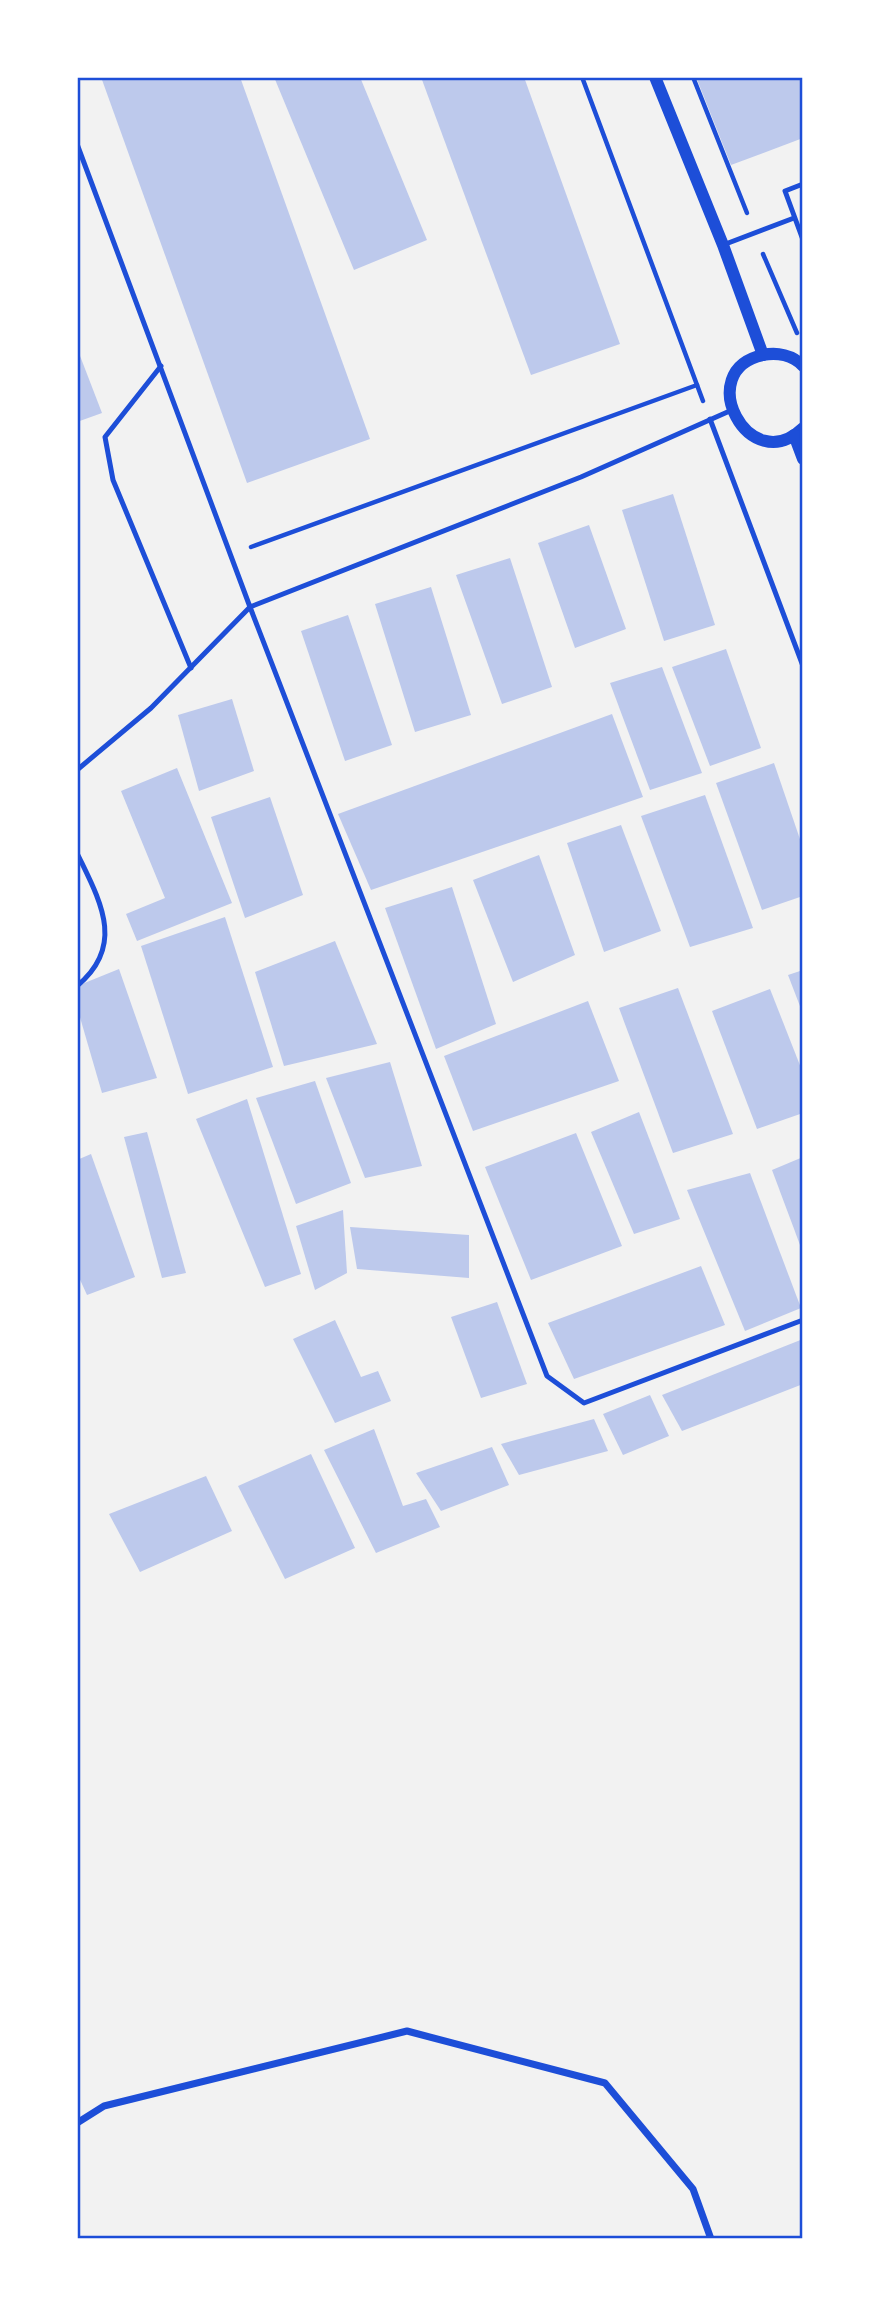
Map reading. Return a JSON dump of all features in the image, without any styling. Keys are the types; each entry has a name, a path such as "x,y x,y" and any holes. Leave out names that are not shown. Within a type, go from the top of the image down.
{"street":[{"path":"655,77 723,245 763,355"},
{"path":"803,366 786,355 763,355 743,365 734,376 730,390 732,410 746,431 759,438 772,440 798,431 803,459"},
{"path":"77,2123 104,2106 407,2031 606,2083 693,2189 711,2239"}],"lane":[{"path":"77,144 250,607 547,1376 583,1403 803,1320"},
{"path":"803,184 785,191 803,240"},
{"path":"723,245 794,218"},
{"path":"160,366 105,437 113,480 191,668"},
{"path":"77,770 151,708 250,607 581,477 732,410"},
{"path":"710,419 803,666"},
{"path":"77,853 103,909 107,935 99,957 77,986"}],"path":[{"path":"582,77 710,419"},
{"path":"231,555 697,385"}],"building":[{"path":"101,77 240,77 370,439 247,483"},
{"path":"274,77 360,77 427,240 354,270"},
{"path":"421,77 524,77 620,344 531,375"},
{"path":"696,77 803,77 803,138 731,165"},
{"path":"77,348 102,413 77,422"},
{"path":"673,494 715,625 664,641 622,510"},
{"path":"589,525 626,629 575,648 538,543"},
{"path":"510,558 552,687 502,704 456,575"},
{"path":"431,587 471,715 415,732 375,604"},
{"path":"348,615 392,745 345,761 301,631"},
{"path":"726,649 761,748 710,766 672,667"},
{"path":"662,667 702,773 650,790 610,683"},
{"path":"232,699 254,771 199,791 178,715"},
{"path":"612,714 643,797 371,890 338,814"},
{"path":"774,763 803,848 803,896 762,910 716,783"},
{"path":"177,768 232,903 137,941 126,914 165,898 121,791"},
{"path":"705,795 753,928 690,947 641,816"},
{"path":"270,797 303,895 245,918 211,817"},
{"path":"621,825 661,931 604,952 567,843"},
{"path":"539,855 575,955 513,982 473,880"},
{"path":"452,887 496,1024 436,1049 385,908"},
{"path":"225,917 273,1067 188,1094 141,946"},
{"path":"335,941 377,1044 284,1066 255,972"},
{"path":"119,969 157,1078 102,1093 77,1007 77,986"},
{"path":"803,970 803,1014 788,975"},
{"path":"678,988 733,1134 673,1153 619,1008"},
{"path":"770,989 803,1073 803,1113 757,1129 712,1011"},
{"path":"588,1001 619,1081 473,1131 444,1056"},
{"path":"390,1062 422,1166 365,1178 326,1078"},
{"path":"315,1081 351,1183 296,1204 256,1098"},
{"path":"247,1099 301,1274 265,1287 196,1119"},
{"path":"639,1112 680,1219 634,1234 591,1132"},
{"path":"147,1132 186,1273 162,1278 124,1137"},
{"path":"576,1133 622,1246 531,1280 485,1167"},
{"path":"91,1154 135,1277 87,1295 77,1273 77,1160"},
{"path":"803,1157 803,1253 772,1170"},
{"path":"750,1173 801,1308 745,1331 687,1190"},
{"path":"343,1210 347,1273 315,1290 296,1226"},
{"path":"350,1227 469,1235 469,1278 357,1269"},
{"path":"701,1266 725,1325 574,1379 548,1323"},
{"path":"497,1302 527,1384 481,1398 451,1317"},
{"path":"335,1320 361,1377 378,1371 391,1401 335,1423 293,1339"},
{"path":"803,1339 803,1384 682,1431 662,1395"},
{"path":"650,1395 669,1436 623,1455 603,1414"},
{"path":"594,1419 608,1451 519,1475 501,1444"},
{"path":"374,1429 403,1506 426,1499 440,1527 376,1553 324,1450"},
{"path":"492,1447 509,1485 441,1511 416,1473"},
{"path":"311,1454 355,1548 285,1579 238,1486"},
{"path":"206,1476 232,1531 140,1572 109,1514"}]}
